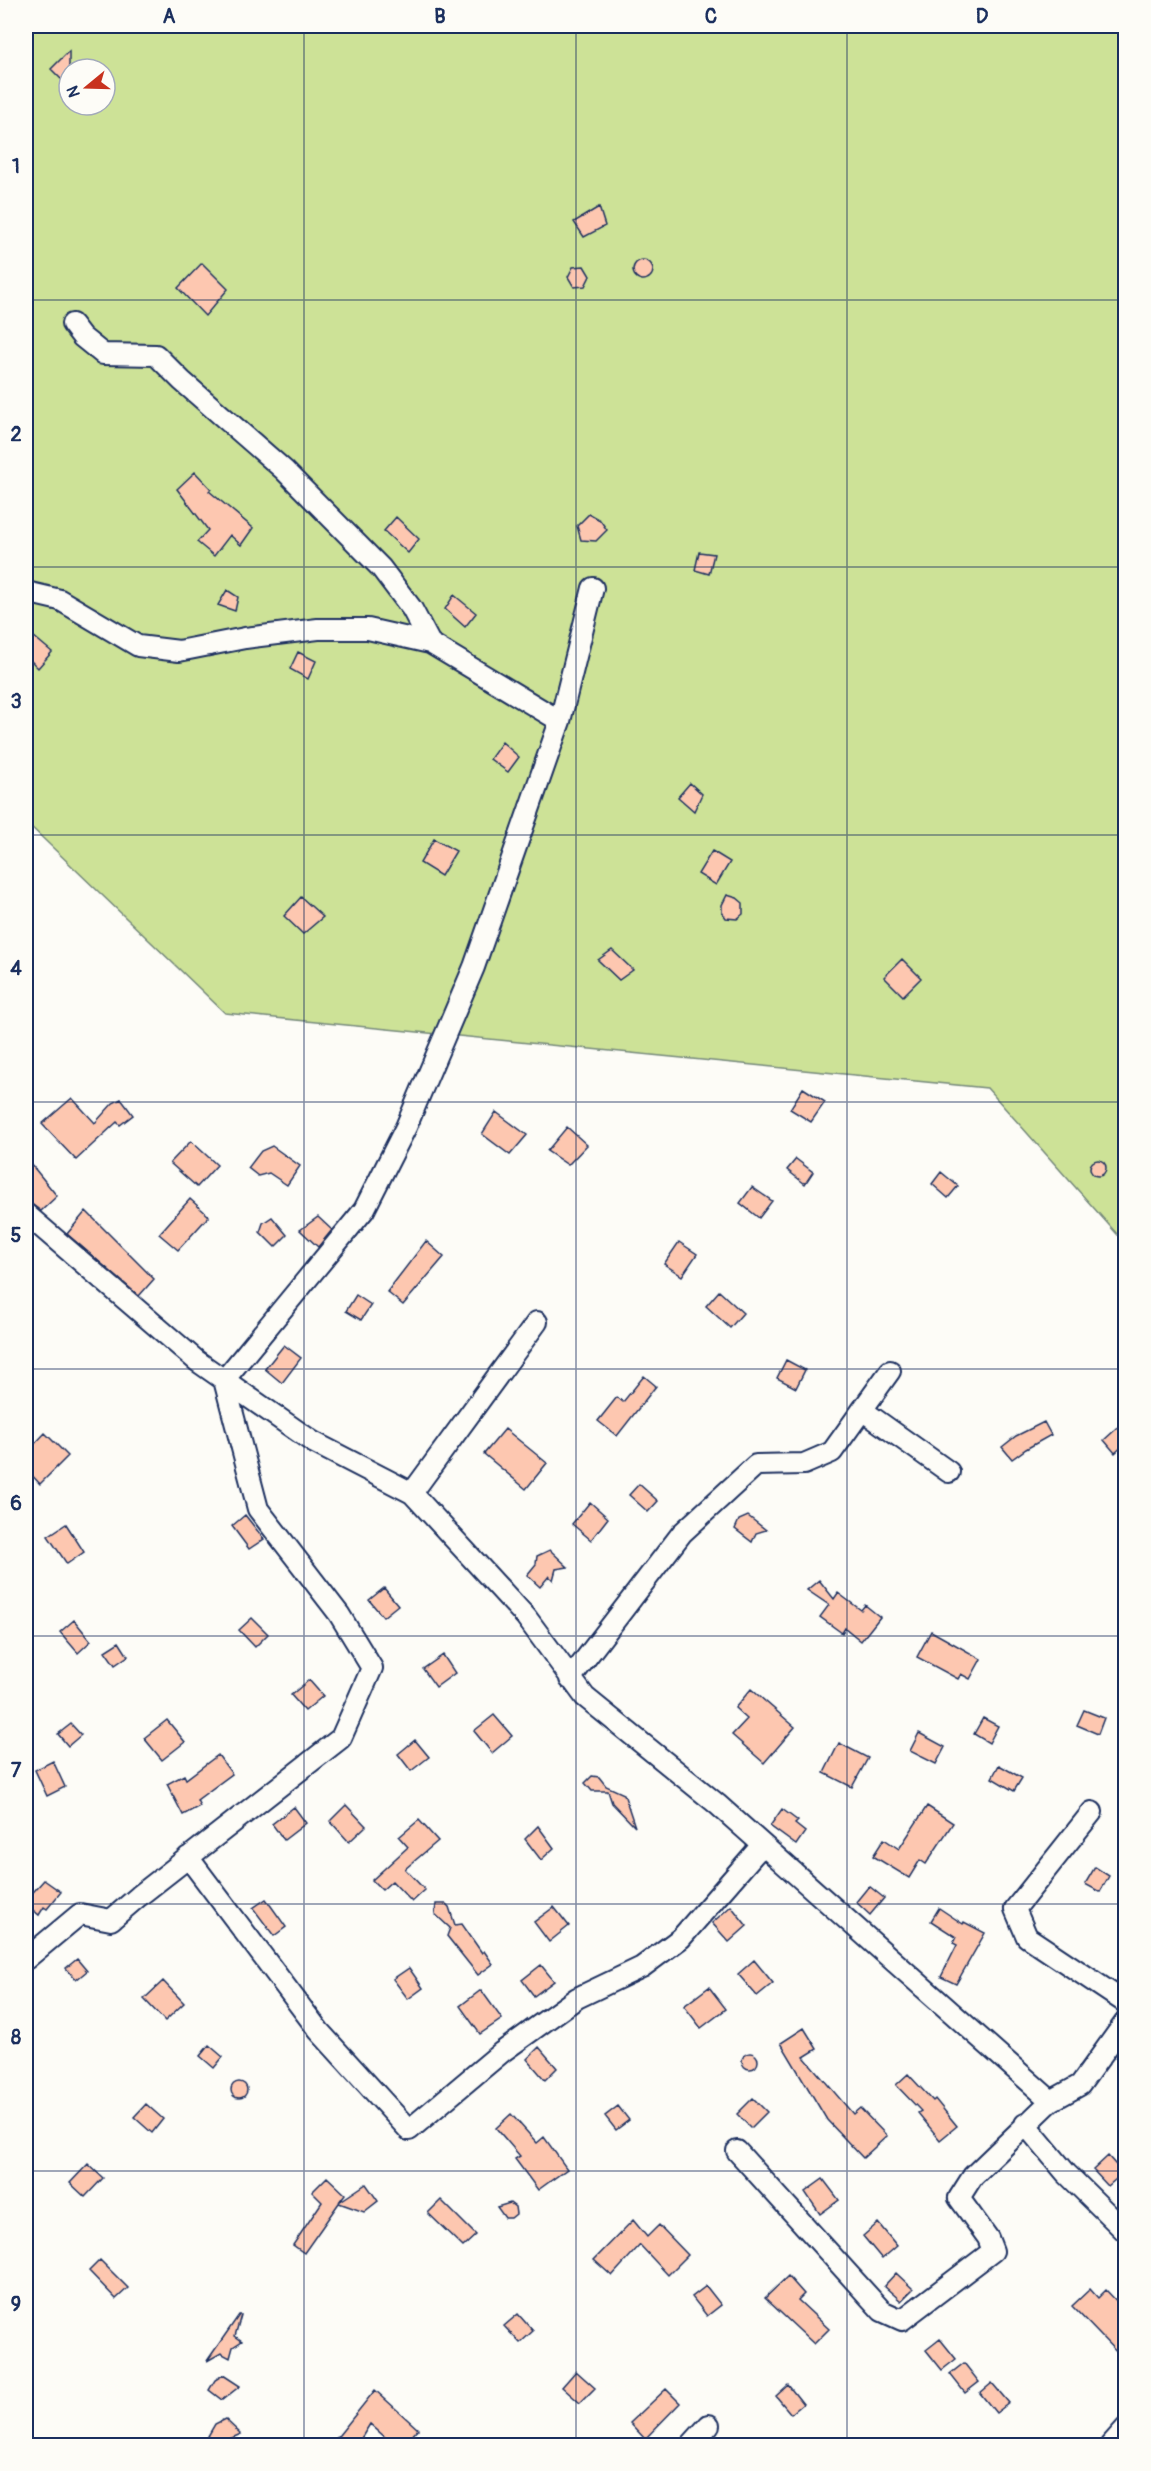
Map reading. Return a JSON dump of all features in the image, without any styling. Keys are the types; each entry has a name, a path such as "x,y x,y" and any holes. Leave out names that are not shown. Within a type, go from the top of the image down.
{"street":[{"path":"72,324 82,337 103,354 156,355 182,381 284,470 381,568 412,609 430,643"},
{"path":"224,1380 363,1210 406,1127 474,967 560,721 593,588"},
{"path":"26,592 60,600 138,646 169,650 179,651 245,638 318,629 368,628 430,643 560,721"},
{"path":"26,1214 197,1361 313,1442 412,1493 526,1617 585,1697 717,1804 1051,2101"},
{"path":"412,1493 537,1322"},
{"path":"570,1679 682,1533 756,1465 804,1464 832,1452 890,1371"},
{"path":"26,1959 80,1914 111,1920 341,1738 372,1668 339,1614 258,1509 224,1380"},
{"path":"862,1410 949,1472"},
{"path":"1092,1812 1015,1909 1027,1937 1125,2003"},
{"path":"188,1857 319,2031 409,2130 502,2052 577,1998 642,1967 681,1938 762,1845"},
{"path":"737,2151 882,2311 902,2320 993,2251 988,2238 959,2198 973,2176 1025,2124 1051,2101 1080,2085 1125,2021"},
{"path":"1025,2124 1066,2173 1125,2232"},
{"path":"690,2445 709,2425"},
{"path":"1110,2445 1125,2428"}],"green space":[{"path":"26,26 1125,26 1125,1243 987,1088 225,1013 26,822"}],"building":[{"path":"57,63 57,75 51,69"},
{"path":"599,207 605,226 584,237 574,222"},
{"path":"643,260 650,263 653,270 650,277 643,280 636,277 633,270 636,263"},
{"path":"202,263 228,289 205,316 178,288"},
{"path":"584,266 590,276 585,286 574,287 568,277 573,267"},
{"path":"195,472 211,489 209,491 253,528 241,545 230,535 214,556 197,542 208,530 177,489"},
{"path":"589,514 600,520 607,530 596,541 581,540 577,526"},
{"path":"396,517 419,539 408,553 384,531"},
{"path":"699,552 714,554 709,574 695,570"},
{"path":"227,590 238,597 235,611 218,605"},
{"path":"454,595 476,613 465,627 445,609"},
{"path":"33,636 52,652 38,668 26,656 26,643"},
{"path":"298,652 316,661 308,679 290,669"},
{"path":"502,742 519,757 508,772 490,759"},
{"path":"690,783 702,794 694,811 678,797"},
{"path":"434,839 456,851 441,876 420,863"},
{"path":"712,851 730,862 716,885 698,874"},
{"path":"727,895 743,903 743,914 737,919 726,918 722,912 722,905"},
{"path":"301,897 323,917 303,934 284,916"},
{"path":"612,950 633,970 619,980 598,960"},
{"path":"902,959 921,978 903,996 884,977"},
{"path":"803,1088 825,1102 811,1122 790,1109"},
{"path":"72,1098 95,1123 113,1103 121,1099 133,1115 120,1125 117,1122 76,1160 42,1124"},
{"path":"496,1112 527,1135 510,1155 482,1134"},
{"path":"567,1127 587,1145 568,1165 547,1151"},
{"path":"191,1141 217,1165 197,1187 170,1163"},
{"path":"272,1146 300,1166 287,1185 269,1173 258,1176 248,1168 261,1151"},
{"path":"26,1158 57,1196 41,1211 26,1200"},
{"path":"796,1159 813,1172 805,1184 787,1170"},
{"path":"1098,1160 1106,1168 1098,1176 1090,1168"},
{"path":"941,1172 958,1186 948,1198 932,1184"},
{"path":"752,1187 772,1201 759,1218 740,1203"},
{"path":"190,1199 209,1216 178,1250 159,1234"},
{"path":"86,1211 154,1279 139,1296 67,1234"},
{"path":"272,1217 287,1235 275,1247 260,1232 263,1223"},
{"path":"318,1217 332,1230 318,1247 300,1230"},
{"path":"426,1241 444,1257 403,1305 387,1292"},
{"path":"679,1242 697,1254 682,1276 664,1264"},
{"path":"719,1291 743,1313 730,1328 706,1306"},
{"path":"356,1295 371,1305 361,1320 346,1311"},
{"path":"284,1345 301,1358 282,1383 265,1369"},
{"path":"786,1360 805,1370 796,1388 777,1378"},
{"path":"644,1376 656,1386 617,1436 598,1421 617,1397 623,1402"},
{"path":"1125,1421 1125,1444 1115,1453 1104,1440"},
{"path":"1044,1422 1051,1435 1012,1459 1002,1447 1016,1436"},
{"path":"505,1429 547,1463 526,1489 484,1454"},
{"path":"45,1433 68,1456 40,1484 26,1469 26,1453"},
{"path":"639,1484 658,1501 648,1512 629,1495"},
{"path":"590,1502 608,1518 591,1540 572,1524"},
{"path":"245,1515 264,1539 249,1549 232,1526"},
{"path":"748,1516 766,1530 756,1533 752,1542 735,1529 739,1520"},
{"path":"66,1524 84,1552 67,1564 48,1536"},
{"path":"550,1550 568,1567 556,1569 553,1580 549,1576 540,1587 527,1575 536,1564 537,1556"},
{"path":"819,1580 834,1599 838,1593 861,1610 865,1605 880,1617 861,1641 845,1628 842,1633 820,1617 829,1605 807,1590"},
{"path":"384,1588 398,1605 383,1617 369,1600"},
{"path":"252,1618 268,1634 255,1647 239,1630"},
{"path":"74,1620 91,1641 78,1653 60,1632"},
{"path":"931,1631 981,1659 970,1679 961,1674 958,1679 917,1657"},
{"path":"119,1642 128,1656 115,1665 105,1651"},
{"path":"443,1655 455,1673 436,1687 423,1669"},
{"path":"309,1680 323,1696 305,1711 291,1695"},
{"path":"751,1689 795,1727 764,1763 732,1735 747,1719 735,1708"},
{"path":"1084,1710 1104,1718 1098,1734 1077,1725"},
{"path":"494,1715 512,1736 492,1753 474,1731"},
{"path":"983,1718 998,1726 989,1743 974,1734"},
{"path":"167,1720 185,1742 162,1760 144,1738"},
{"path":"71,1724 81,1735 68,1746 58,1734"},
{"path":"919,1733 945,1747 936,1764 910,1751"},
{"path":"415,1740 429,1757 411,1771 398,1754"},
{"path":"839,1743 868,1758 852,1787 824,1773"},
{"path":"218,1755 232,1774 197,1800 200,1806 183,1815 167,1784 184,1775 186,1779"},
{"path":"53,1761 65,1787 47,1796 35,1770"},
{"path":"999,1765 1022,1778 1014,1791 992,1778"},
{"path":"592,1776 599,1777 606,1786 624,1794 635,1827 612,1803 608,1791 592,1791 585,1783"},
{"path":"346,1805 366,1826 349,1842 330,1821"},
{"path":"927,1806 953,1823 926,1864 920,1860 909,1878 873,1856 884,1839 899,1849"},
{"path":"294,1807 306,1823 284,1840 272,1824"},
{"path":"782,1809 798,1821 795,1824 805,1832 796,1845 770,1826"},
{"path":"419,1820 438,1841 405,1869 425,1890 412,1902 392,1881 382,1890 372,1880 408,1847 399,1837"},
{"path":"538,1826 554,1848 541,1860 525,1839"},
{"path":"1095,1867 1109,1876 1100,1892 1085,1884"},
{"path":"44,1880 61,1892 47,1909 44,1907 39,1915 26,1904 26,1900"},
{"path":"869,1886 884,1898 870,1915 856,1902"},
{"path":"266,1899 286,1927 274,1936 253,1908"},
{"path":"436,1904 446,1904 449,1907 455,1925 462,1924 482,1953 484,1951 493,1964 478,1975 447,1936 450,1928 435,1914"},
{"path":"731,1906 747,1926 729,1942 712,1923"},
{"path":"554,1907 569,1926 549,1942 534,1922"},
{"path":"939,1908 963,1924 964,1922 985,1933 956,1984 941,1977 957,1945 953,1943 956,1937 931,1921"},
{"path":"77,1959 87,1971 76,1980 66,1968"},
{"path":"754,1960 773,1983 757,1996 738,1974"},
{"path":"541,1965 554,1981 534,1996 522,1980"},
{"path":"409,1968 423,1988 408,1999 393,1979"},
{"path":"163,1981 184,2003 165,2021 144,1999"},
{"path":"709,1987 726,2009 701,2028 684,2006"},
{"path":"481,1990 502,2019 480,2034 460,2006"},
{"path":"804,2028 817,2049 804,2057 853,2114 860,2108 887,2136 863,2158 827,2120 781,2043"},
{"path":"209,2045 223,2057 214,2068 200,2056"},
{"path":"539,2047 557,2068 545,2080 527,2059"},
{"path":"750,2053 756,2055 758,2061 756,2067 750,2069 744,2067 742,2061 744,2055"},
{"path":"908,2074 933,2101 935,2099 957,2126 940,2140 918,2113 921,2111 896,2085"},
{"path":"236,2082 242,2082 247,2090 245,2096 236,2098 231,2093 231,2087"},
{"path":"753,2098 767,2112 751,2128 737,2114"},
{"path":"146,2104 163,2119 152,2133 134,2117"},
{"path":"618,2106 629,2120 616,2130 605,2116"},
{"path":"511,2114 537,2143 544,2137 567,2169 538,2190 515,2159 520,2156 496,2128"},
{"path":"1108,2156 1123,2173 1108,2186 1093,2170"},
{"path":"88,2164 103,2178 85,2197 70,2183"},
{"path":"327,2177 345,2194 339,2202 366,2184 378,2201 364,2212 339,2203 304,2253 293,2245 322,2202 312,2192"},
{"path":"823,2179 839,2200 820,2214 805,2192"},
{"path":"441,2200 476,2235 463,2247 428,2213"},
{"path":"510,2203 515,2207 516,2214 511,2218 505,2218 497,2207"},
{"path":"633,2220 647,2237 659,2225 688,2255 668,2275 640,2245 612,2276 594,2260"},
{"path":"878,2223 897,2246 882,2259 863,2236"},
{"path":"100,2260 128,2288 116,2299 89,2271"},
{"path":"896,2273 913,2289 901,2301 884,2286"},
{"path":"788,2276 804,2294 798,2300 829,2329 814,2344 765,2298"},
{"path":"706,2286 721,2305 707,2316 692,2297"},
{"path":"1090,2289 1098,2298 1106,2290 1125,2310 1125,2361 1072,2306"},
{"path":"518,2314 533,2331 520,2343 504,2326"},
{"path":"241,2315 235,2336 242,2341 233,2347 230,2358 221,2353 207,2361"},
{"path":"940,2339 956,2359 942,2370 926,2350"},
{"path":"964,2363 979,2382 965,2393 950,2374"},
{"path":"576,2371 595,2388 580,2403 562,2387"},
{"path":"223,2375 240,2386 222,2400 209,2390 215,2380"},
{"path":"992,2383 1009,2403 996,2413 980,2393"},
{"path":"788,2385 803,2404 791,2414 776,2396"},
{"path":"666,2389 680,2403 645,2439 630,2423"},
{"path":"375,2390 418,2429 404,2445 394,2445 370,2424 357,2445 331,2445"},
{"path":"225,2419 241,2434 227,2440 227,2445 219,2445 208,2436 215,2424"}]}
